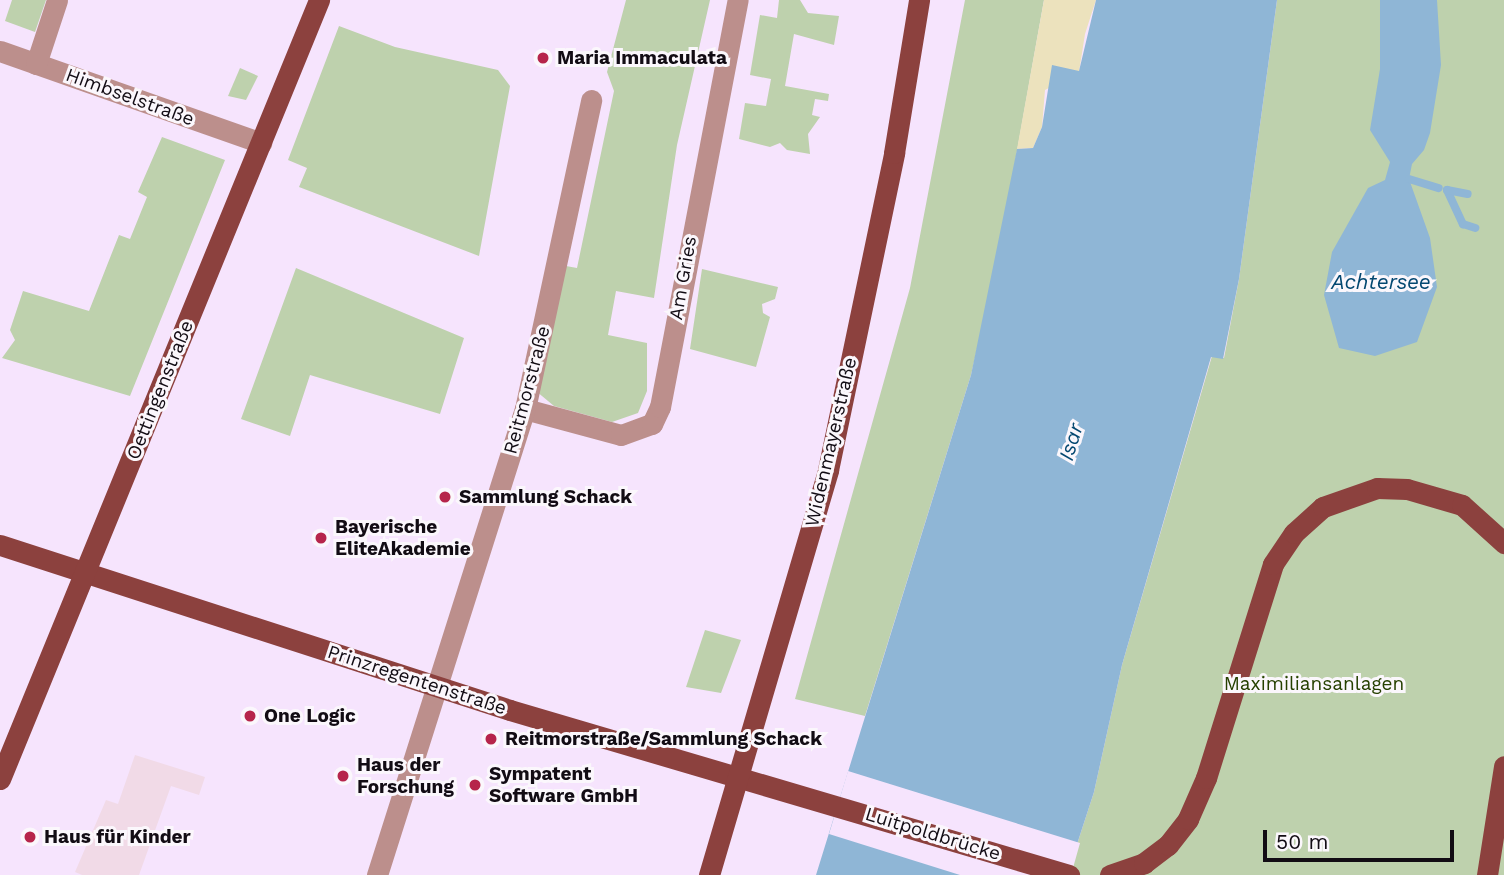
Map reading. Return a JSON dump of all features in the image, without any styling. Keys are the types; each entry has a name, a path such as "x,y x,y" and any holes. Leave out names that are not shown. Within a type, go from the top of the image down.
{"main road":[{"name":"Oettingenstraße","path":"0,779 319,0"},
{"name":"Widenmayerstraße","path":"709,875 828,470 894,153 919,0"},
{"path":"1110,875 1144,863 1168,845 1188,819 1206,778 1273,564 1294,533 1323,507 1377,488 1407,489 1462,505 1504,544"},
{"name":"Prinzregentenstraße","path":"0,545 87,570 437,683 510,710 838,805"},
{"path":"1487,875 1504,766"},
{"name":"Luitpoldbrücke","path":"838,805 1069,875"}],"street":[{"path":"36,64 57,0"},
{"name":"Am Gries","path":"524,409 621,435 652,424 660,407 738,0"},
{"name":"Himbselstraße","path":"0,51 261,143"},
{"name":"Reitmorstraße","path":"377,875 524,409 591,100"}],"shaded area":[{"path":"135,755 205,777 199,795 171,786 139,875 82,875 75,872 106,800 118,804"}],"green space":[{"path":"12,0 46,0 35,32 5,21"},
{"path":"626,0 710,0 677,145 654,298 616,291 608,335 647,343 647,391 638,413 612,422 554,406 536,391 566,266 577,268 614,91 607,72"},
{"path":"779,0 800,0 808,13 839,16 834,45 794,34 785,86 829,94 828,101 815,99 812,115 820,117 808,134 810,154 787,150 780,143 770,147 739,139 745,103 766,106 771,79 750,75 760,15 777,18"},
{"path":"965,0 1044,0 998,257 971,375 865,716 795,699 910,288"},
{"name":"Maximiliansanlagen","path":"1277,0 1504,0 1504,875 1067,875 1094,792 1122,665 1212,356 1224,358 1239,279"},
{"path":"339,26 395,47 498,70 510,86 479,256 299,187 307,168 288,160"},
{"path":"240,68 258,76 246,100 228,96"},
{"path":"162,137 225,160 130,396 2,358 15,340 10,330 23,291 89,311 119,235 130,239 147,197 138,192"},
{"path":"296,268 464,338 440,414 310,375 290,436 241,419"},
{"path":"702,269 778,287 775,299 762,304 763,313 770,317 756,367 690,349"},
{"path":"705,630 741,640 721,693 686,687"}],"sand":[{"path":"1044,0 1096,0 1085,34 1079,72 1045,90 1042,127 1033,148 1017,149"}],"water":[{"name":"Isar","path":"1096,0 1277,0 1239,279 1223,359 1211,357 1122,665 1094,792 1067,875 816,875 971,375 1017,149 1033,148 1042,127 1052,65 1079,71"},
{"name":"Achtersee","path":"1380,0 1437,0 1441,65 1430,133 1424,150 1412,164 1409,179 1430,238 1437,287 1417,342 1375,356 1339,348 1324,295 1332,252 1368,188 1385,180 1390,162 1370,130 1380,69"}],"pier":[{"path":"848,771 1080,843 1071,875 960,875 829,834"}],"waterway":[{"path":"1409,179 1439,188"},
{"path":"1447,190 1463,224 1475,228"},
{"path":"1447,190 1468,194"}],"place":[{"name":"Maria Immaculata","path":"543,58"},
{"name":"Sammlung Schack","path":"445,497"},
{"name":"Bayerische EliteAkademie","path":"321,538"},
{"name":"One Logic","path":"250,716"},
{"name":"Reitmorstraße/Sammlung Schack","path":"491,739"},
{"name":"Haus der Forschung","path":"343,776"},
{"name":"Sympatent Software GmbH","path":"475,785"},
{"name":"Haus für Kinder","path":"30,837"}]}
